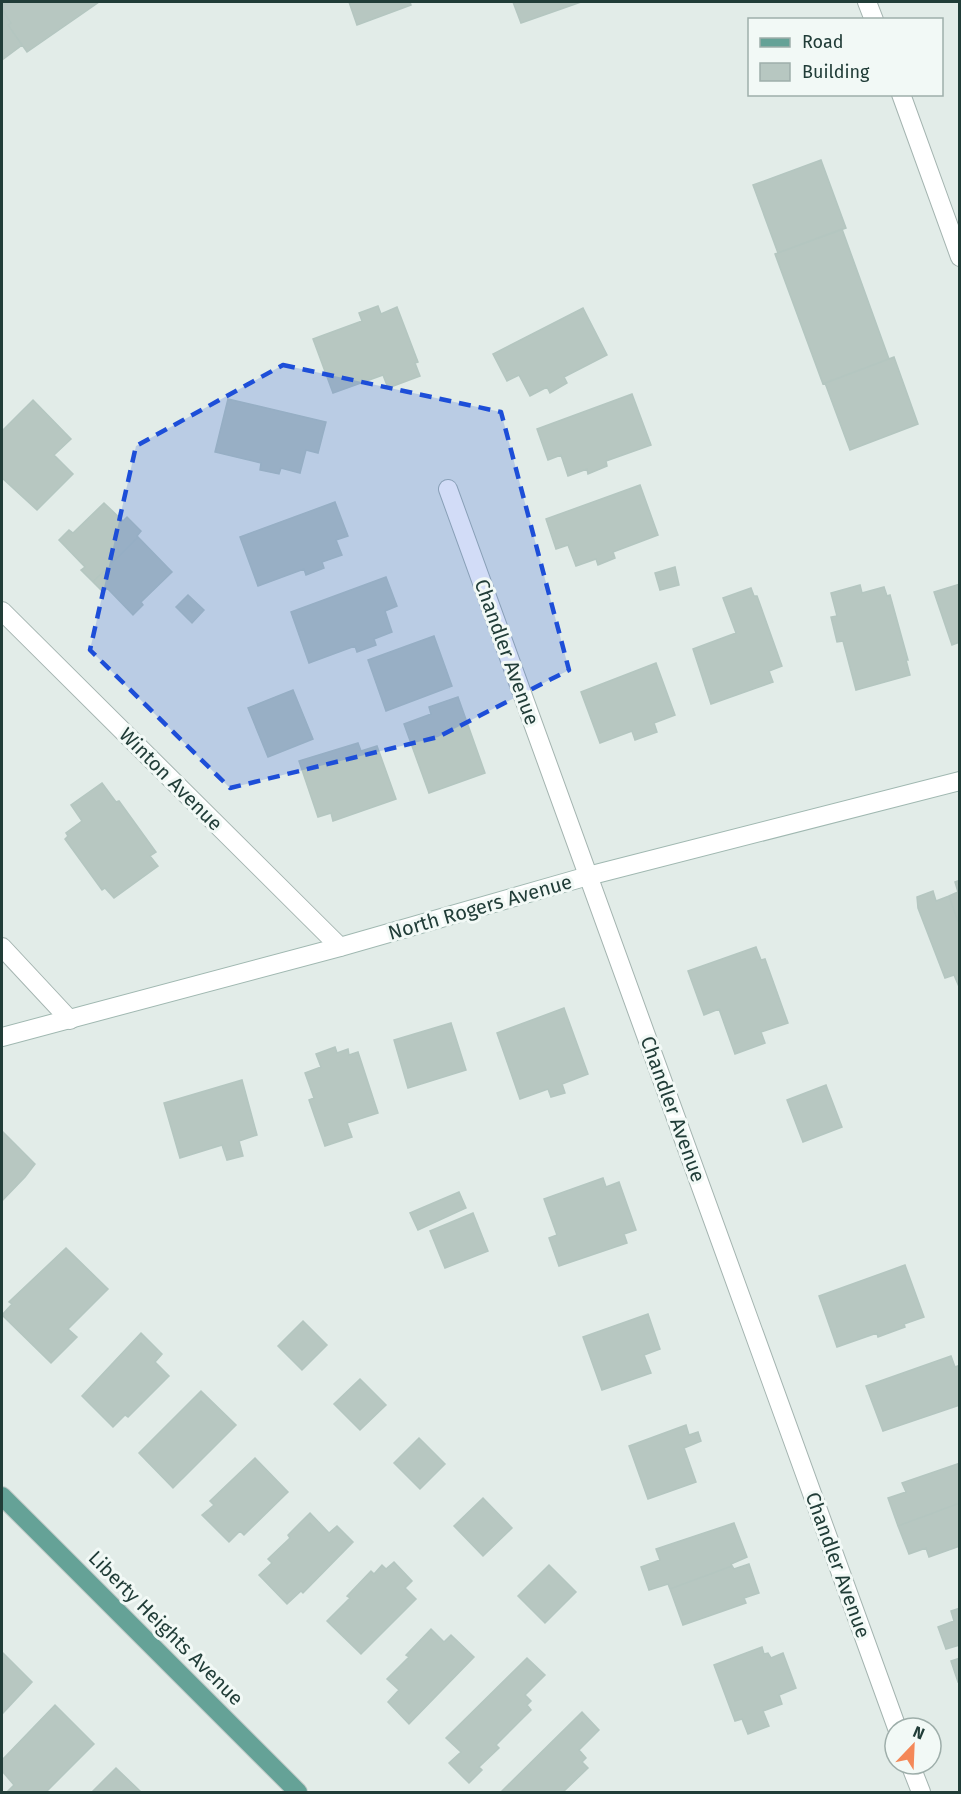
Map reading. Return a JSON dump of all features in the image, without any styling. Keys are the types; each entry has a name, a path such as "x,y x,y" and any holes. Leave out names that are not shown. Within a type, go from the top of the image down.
{"main road":[{"name":"Liberty Heights Avenue","path":"2,1496 298,1792"}],"street":[{"path":"867,2 872,18"},
{"path":"902,96 960,257"},
{"name":"Chandler Avenue","path":"448,489 893,1716"},
{"name":"Winton Avenue","path":"2,611 340,947"},
{"name":"North Rogers Avenue","path":"2,1037 340,947 588,876 960,781"},
{"path":"2,947 70,1020"},
{"path":"915,1776 921,1792"}],"highlighted area":[{"path":"283,365 501,412 569,670 438,737 230,788 90,650 136,446"}],"building":[{"path":"2,2 99,2 27,52 8,25 11,23 2,9"},
{"path":"349,2 410,2 411,5 357,25"},
{"path":"513,2 581,2 521,23"},
{"path":"2,9 11,23 8,25 22,45 2,60"},
{"path":"821,160 846,228 778,253 753,185"},
{"path":"842,229 889,359 823,384 775,254"},
{"path":"378,306 381,314 397,307 418,362 415,363 420,376 388,388 383,375 333,393 313,339 362,321 359,313"},
{"path":"583,308 607,355 564,377 567,383 550,393 547,387 530,396 519,375 507,381 493,354"},
{"path":"894,357 918,424 850,450 825,383"},
{"path":"632,394 651,445 606,461 607,466 588,474 587,469 568,476 561,455 548,460 537,429"},
{"path":"228,399 326,422 318,453 306,450 300,473 281,468 279,474 260,470 261,463 215,452"},
{"path":"33,400 71,439 54,455 73,474 37,510 2,478 2,431"},
{"path":"640,485 658,535 613,552 615,558 598,565 596,559 576,566 568,545 556,549 546,519"},
{"path":"335,502 348,536 336,540 342,555 322,562 324,568 306,575 304,569 258,586 240,537"},
{"path":"104,503 123,521 127,517 141,531 138,537 93,582 81,570 85,567 59,540 69,530 73,533"},
{"path":"138,537 172,572 141,602 143,605 133,615 107,588 103,592 93,582"},
{"path":"675,567 679,585 660,590 655,573"},
{"path":"386,577 397,606 385,611 392,632 374,639 376,645 357,652 355,646 309,663 291,612"},
{"path":"960,584 960,642 952,645 934,592"},
{"path":"860,585 862,593 884,587 887,596 890,595 910,675 856,690 843,641 837,642 831,617 837,616 831,593"},
{"path":"751,588 754,596 757,596 782,666 769,671 773,682 711,704 693,649 736,633 723,598"},
{"path":"188,595 204,610 192,623 176,607"},
{"path":"434,636 452,686 386,711 368,660"},
{"path":"656,663 675,715 654,723 657,732 635,740 632,731 600,743 581,692"},
{"path":"293,690 313,739 268,757 248,708"},
{"path":"458,697 485,773 429,793 404,724 431,714 429,707"},
{"path":"358,743 361,751 377,746 396,799 333,821 331,813 318,817 299,761"},
{"path":"102,783 116,802 119,801 156,852 150,856 158,866 114,898 105,888 102,890 65,839 68,836 66,833 82,821 71,805"},
{"path":"960,880 960,927 949,896 958,892 955,882"},
{"path":"933,891 936,901 949,896 960,927 960,989 954,975 945,978 918,908 917,897"},
{"path":"756,947 761,960 765,959 788,1023 761,1032 765,1043 735,1054 719,1009 704,1015 688,971"},
{"path":"564,1008 588,1074 562,1084 565,1093 551,1097 548,1089 520,1099 497,1033"},
{"path":"451,1023 466,1070 408,1088 394,1040"},
{"path":"335,1047 337,1053 348,1049 349,1055 358,1052 378,1113 347,1123 352,1137 325,1146 309,1100 314,1098 305,1073 321,1067 316,1054"},
{"path":"242,1080 257,1135 239,1141 243,1156 227,1160 222,1145 180,1158 164,1103"},
{"path":"826,1085 842,1127 803,1142 787,1100"},
{"path":"2,1131 35,1164 2,1201"},
{"path":"603,1178 606,1187 619,1182 636,1230 624,1234 627,1243 559,1266 549,1238 557,1235 544,1199"},
{"path":"459,1192 466,1208 418,1230 410,1213"},
{"path":"473,1213 488,1251 445,1268 430,1231"},
{"path":"66,1248 108,1289 68,1329 77,1337 51,1363 2,1315 12,1304 9,1302"},
{"path":"905,1265 924,1317 878,1337 877,1333 837,1347 819,1296"},
{"path":"648,1314 660,1349 644,1355 651,1373 602,1390 583,1337"},
{"path":"303,1321 327,1345 302,1370 278,1346"},
{"path":"141,1333 162,1354 155,1362 169,1376 128,1417 125,1415 113,1427 82,1396"},
{"path":"951,1356 955,1367 960,1365 960,1405 883,1431 866,1386"},
{"path":"360,1379 386,1405 360,1430 334,1404"},
{"path":"201,1391 236,1425 173,1488 139,1453"},
{"path":"686,1425 689,1435 698,1432 701,1441 684,1448 696,1482 648,1499 629,1446"},
{"path":"419,1438 445,1464 420,1489 394,1463"},
{"path":"255,1458 288,1492 244,1535 240,1531 229,1542 202,1515 214,1505 210,1501"},
{"path":"960,1463 960,1503 898,1526 888,1498 906,1492 902,1483"},
{"path":"483,1498 512,1528 483,1556 454,1526"},
{"path":"960,1503 960,1546 929,1557 926,1548 909,1554 898,1526"},
{"path":"310,1513 329,1533 337,1526 353,1542 303,1593 301,1591 287,1604 259,1575 272,1563 268,1559 290,1538 288,1535"},
{"path":"734,1523 747,1557 731,1564 732,1566 670,1589 668,1584 649,1590 641,1567 660,1560 656,1549"},
{"path":"394,1562 412,1581 405,1588 416,1599 361,1654 327,1621 350,1598 347,1596 371,1571 374,1574 382,1565 386,1569"},
{"path":"749,1564 759,1593 744,1598 746,1603 683,1625 670,1589 732,1566 734,1569"},
{"path":"549,1565 576,1592 545,1623 518,1596"},
{"path":"960,1608 960,1645 946,1649 938,1627 954,1621 951,1611"},
{"path":"431,1629 444,1642 451,1635 474,1657 409,1724 388,1702 399,1690 387,1679 409,1657 406,1655"},
{"path":"762,1647 764,1654 768,1653 771,1658 783,1653 796,1688 779,1695 782,1704 763,1711 769,1726 748,1734 742,1719 735,1721 714,1665"},
{"path":"2,1652 32,1682 2,1714"},
{"path":"527,1658 545,1675 525,1695 531,1701 527,1705 531,1710 496,1745 499,1748 479,1767 482,1770 469,1783 449,1763 461,1752 446,1738"},
{"path":"960,1658 960,1681 958,1682 951,1661"},
{"path":"55,1705 94,1744 46,1792 7,1792 14,1785 2,1771 2,1760"},
{"path":"582,1712 599,1730 579,1750 586,1758 582,1762 588,1768 563,1792 502,1791"},
{"path":"116,1768 141,1792 92,1792"}]}
